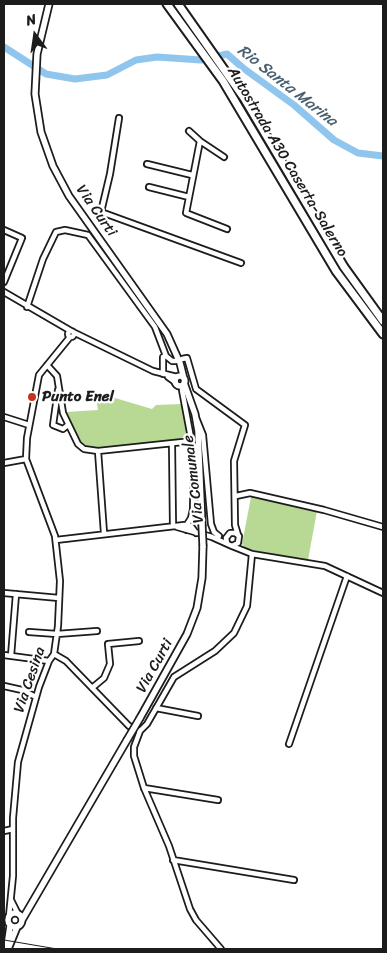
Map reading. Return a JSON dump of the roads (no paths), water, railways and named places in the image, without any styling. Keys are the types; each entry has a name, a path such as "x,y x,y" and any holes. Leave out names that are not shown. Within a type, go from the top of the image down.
{"highway":[{"name":"Autostrada A30 Caserta-Salerno","path":"167,4 205,54 237,103 336,271 383,334"},
{"name":"Autostrada A30 Caserta-Salerno","path":"178,4 244,98 344,267 383,320"}],"main road":[{"name":"Via Curti","path":"22,920 187,634 197,608 202,578 203,546 196,418 180,383 181,367 167,334 69,196 53,166 41,132 35,85 37,54 48,4"},
{"path":"7,949 10,926 9,916 29,907"},
{"name":"Via Cesina","path":"18,913 22,920"},
{"path":"7,949 22,920"},
{"path":"10,926 17,927"}],"street":[{"path":"120,118 101,212 241,263"},
{"path":"189,131 224,157"},
{"path":"200,141 186,213 227,229"},
{"path":"147,164 192,175"},
{"path":"149,187 189,198"},
{"path":"4,230 22,238 4,282"},
{"path":"26,306 43,259 56,232 65,230 88,235 155,327 160,335 166,356 172,361 176,361"},
{"path":"4,292 63,326 70,334 81,337 180,383"},
{"path":"4,462 26,459 37,382 70,334"},
{"path":"165,375 163,360 166,356"},
{"path":"182,359 187,358 196,389 244,425 234,461 235,525 242,550"},
{"path":"47,365 57,376 63,413 68,425 78,444 90,451 192,441"},
{"name":"Via Curti","path":"180,383 192,441 194,501 192,518 187,528"},
{"path":"59,386 53,425 63,429 68,425"},
{"path":"4,417 30,425"},
{"name":"Via Comunale","path":"196,418 203,435 211,524 214,532 219,536"},
{"path":"172,444 174,526"},
{"path":"98,451 104,533"},
{"name":"Via Cesina","path":"18,913 11,896 18,762 36,697 49,661 54,654 60,580 56,540 47,511 30,476 26,459"},
{"path":"236,496 250,493 324,510 383,527"},
{"path":"235,525 230,534 230,545 239,542"},
{"path":"56,540 174,526 187,528 191,526 196,533 212,537"},
{"name":"Via Comunale","path":"212,537 230,534 238,535"},
{"name":"Via Comunale","path":"212,537 252,554 325,566 383,592"},
{"path":"221,949 196,920 190,909 174,860 144,788 134,756 134,747 140,731 147,724 174,677 215,651 234,633 247,606 252,554"},
{"path":"289,744 347,576"},
{"path":"4,593 59,598"},
{"path":"11,656 16,594"},
{"path":"30,632 57,634 97,631"},
{"path":"92,688 104,678 110,664 108,644 139,641"},
{"path":"54,654 66,661 129,726 140,731"},
{"path":"4,655 49,661"},
{"path":"4,686 22,690 36,697"},
{"path":"156,708 198,716"},
{"path":"144,788 218,800"},
{"path":"4,831 13,829"},
{"path":"174,860 294,880"},
{"path":"9,916 11,896"}],"waterway":[{"name":"Rio Santa Marina","path":"4,47 46,74 75,79 107,75 136,60 157,57 201,60 227,54 294,105 334,140 358,153 383,156"}],"railway":[{"path":"4,940 57,949"}],"place":[{"name":"Punto Enel","path":"32,397"}]}
